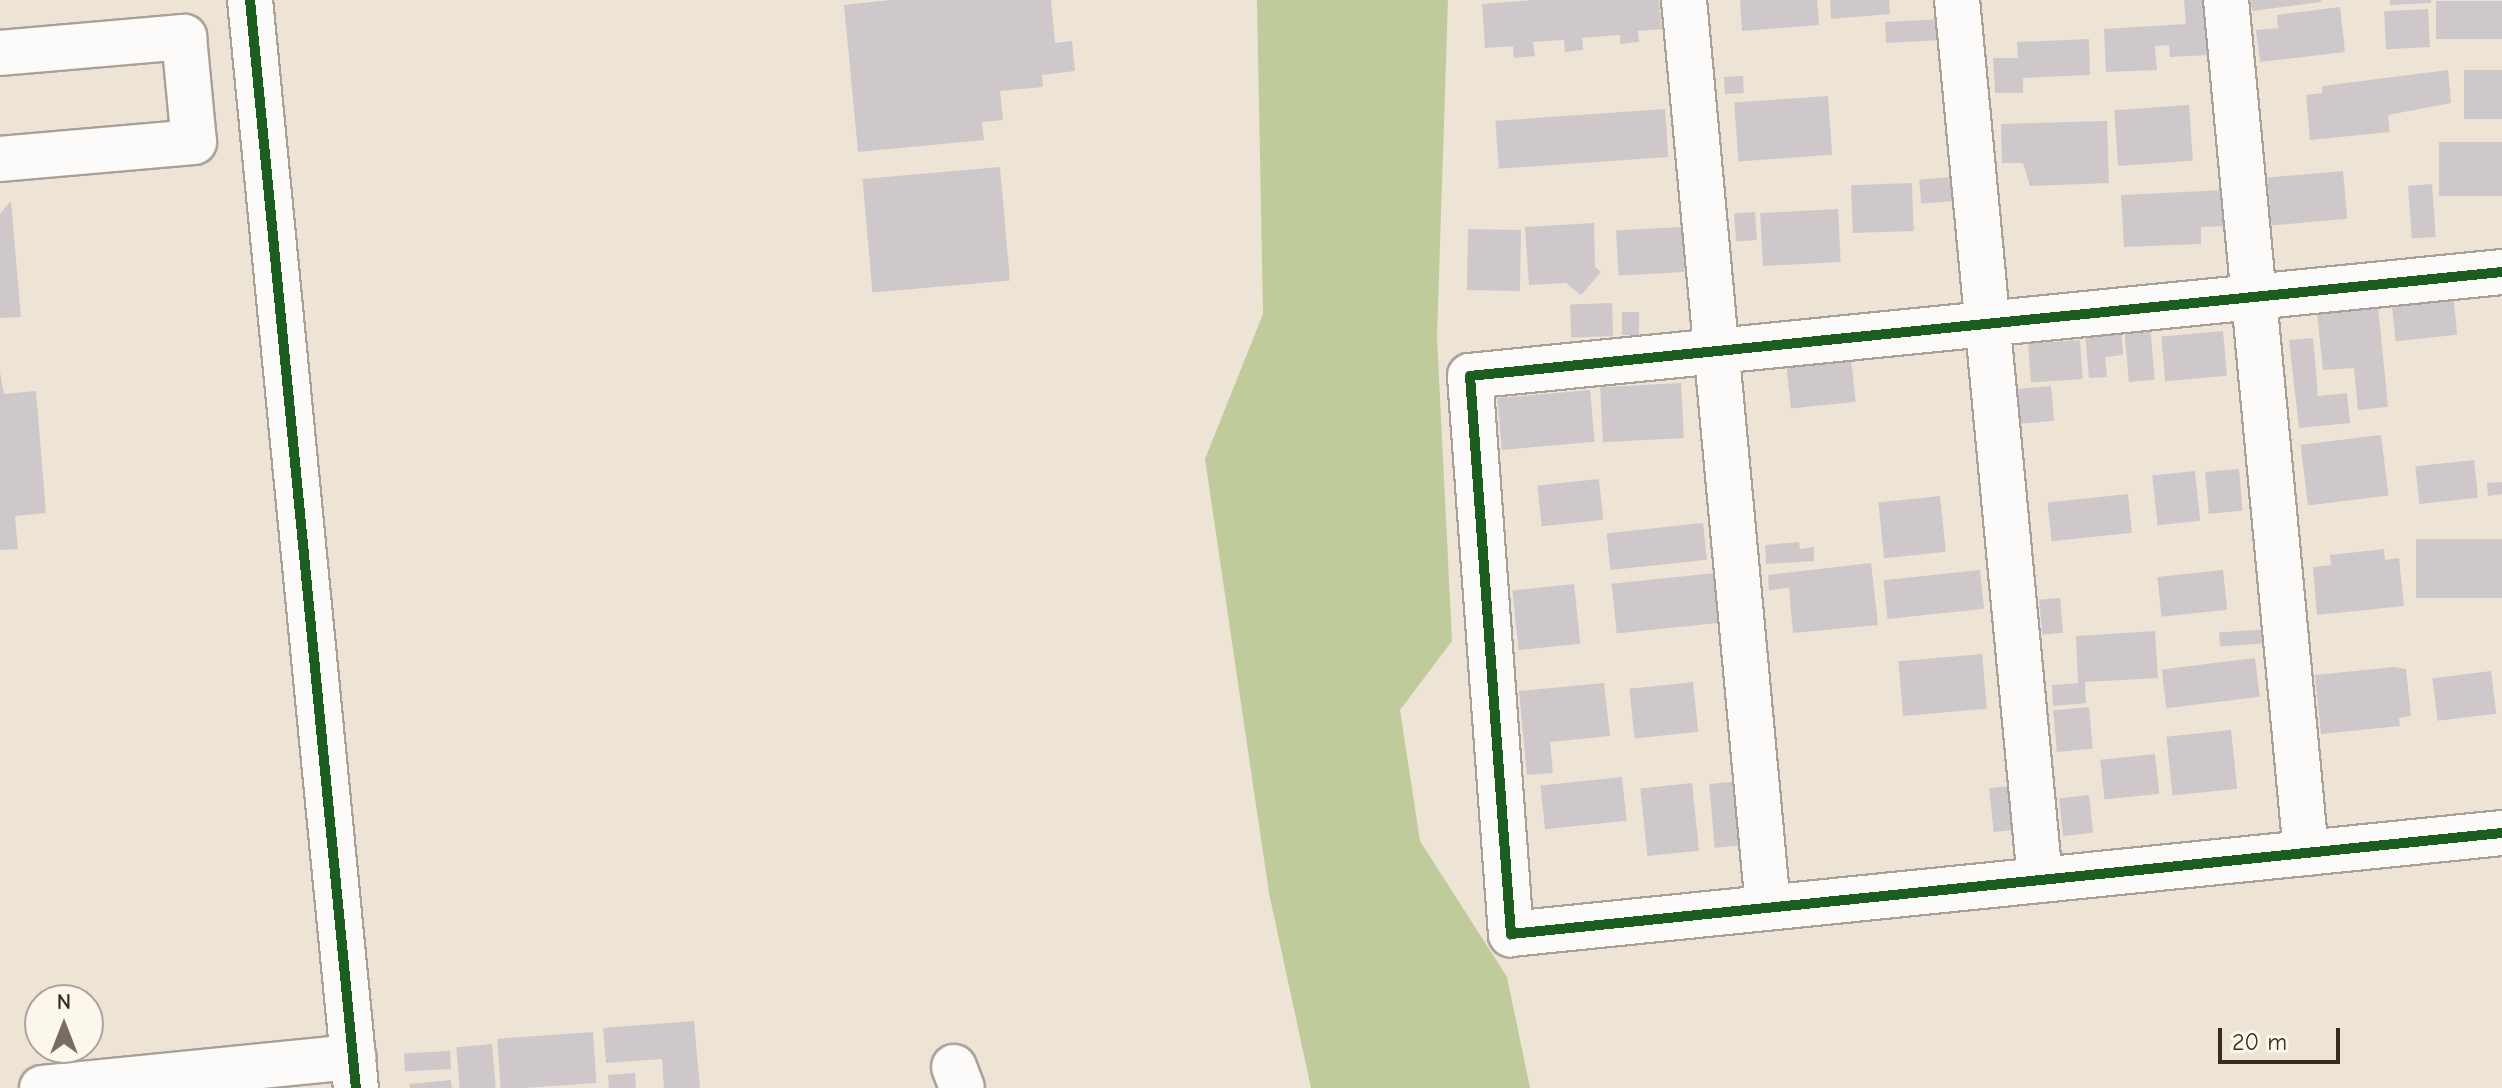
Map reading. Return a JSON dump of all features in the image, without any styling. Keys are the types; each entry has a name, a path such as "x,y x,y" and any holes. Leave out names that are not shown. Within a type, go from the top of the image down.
{"street":[{"path":"42,1088 354,1072 250,0"},
{"path":"1684,0 1768,907"},
{"path":"1957,0 2040,880"},
{"path":"2226,0 2306,853"},
{"path":"0,53 184,37 194,142 0,159"},
{"path":"2502,272 1470,376 1511,934 2502,833"}],"green space":[{"path":"1257,0 1448,0 1437,337 1452,641 1400,710 1420,841 1507,977 1530,1088 1311,1088 1269,893 1205,459 1263,314"}],"building":[{"path":"890,0 1051,0 1055,43 1072,41 1075,71 1042,75 1043,87 1000,91 1003,120 982,122 984,140 858,152 844,5"},
{"path":"1533,0 1659,0 1662,29 1638,31 1639,42 1620,44 1620,35 1582,38 1583,50 1565,52 1564,40 1533,42 1535,56 1514,58 1513,46 1485,48 1482,4"},
{"path":"1740,0 1817,0 1819,25 1742,31"},
{"path":"1830,0 1889,0 1890,14 1831,19"},
{"path":"2184,0 2207,0 2210,55 2170,57 2169,45 2155,46 2157,70 2106,72 2104,29 2186,24"},
{"path":"2251,0 2321,0 2321,2 2252,11"},
{"path":"2390,0 2431,0 2431,3 2390,5"},
{"path":"2436,1 2502,1 2502,39 2436,39"},
{"path":"2340,7 2345,52 2260,62 2256,30 2278,28 2277,15"},
{"path":"2428,9 2430,47 2386,49 2384,11"},
{"path":"1942,19 1943,40 1886,43 1885,22"},
{"path":"2089,39 2090,75 2023,78 2023,93 1995,93 1993,58 2018,58 2017,42"},
{"path":"2448,70 2451,103 2388,115 2390,132 2310,140 2306,95 2322,93 2322,86"},
{"path":"2464,70 2502,70 2502,119 2464,119"},
{"path":"1743,76 1744,93 1725,94 1724,77"},
{"path":"1828,96 1832,155 1738,161 1734,103"},
{"path":"2189,105 2193,161 2118,166 2114,110"},
{"path":"1665,109 1668,157 1499,169 1495,121"},
{"path":"2107,121 2109,183 2030,186 2023,163 2002,163 2001,124"},
{"path":"2439,142 2502,142 2502,196 2439,196"},
{"path":"1000,167 1010,281 872,293 863,179"},
{"path":"2343,171 2347,219 2271,225 2267,178"},
{"path":"1951,177 1953,201 1921,204 1919,180"},
{"path":"1912,183 1914,231 1853,233 1851,185"},
{"path":"2432,184 2436,237 2412,239 2408,186"},
{"path":"2225,190 2227,226 2201,227 2201,244 2124,247 2121,195"},
{"path":"11,201 21,317 0,318 0,214"},
{"path":"1838,209 1841,262 1763,266 1760,213"},
{"path":"1755,212 1757,240 1736,241 1734,213"},
{"path":"1594,223 1595,267 1601,272 1581,295 1566,283 1529,285 1525,227"},
{"path":"1682,227 1684,272 1618,275 1616,230"},
{"path":"1468,229 1521,230 1520,291 1467,290"},
{"path":"2453,294 2457,335 2396,341 2391,300"},
{"path":"1612,303 1613,336 1571,337 1570,304"},
{"path":"2378,307 2388,407 2358,410 2354,368 2323,370 2317,313"},
{"path":"1622,312 1639,312 1639,335 1622,335"},
{"path":"2150,325 2155,380 2129,382 2124,327"},
{"path":"2121,329 2123,355 2105,357 2107,377 2089,378 2085,333"},
{"path":"2223,331 2227,376 2165,381 2161,336"},
{"path":"2313,338 2318,396 2347,393 2350,423 2299,428 2289,340"},
{"path":"2080,340 2083,379 2031,383 2028,344"},
{"path":"1851,358 1856,402 1791,409 1786,365"},
{"path":"0,372 4,394 36,391 46,513 15,516 18,549 0,550"},
{"path":"1681,383 1684,438 1603,442 1600,387"},
{"path":"2051,386 2054,421 2020,424 2017,389"},
{"path":"1590,390 1595,442 1502,450 1497,398"},
{"path":"2381,435 2388,496 2308,505 2301,445"},
{"path":"2474,460 2478,498 2419,504 2415,466"},
{"path":"2239,469 2243,511 2209,514 2205,472"},
{"path":"2195,471 2200,521 2157,525 2152,475"},
{"path":"1599,479 1603,520 1542,526 1537,485"},
{"path":"2502,482 2502,494 2488,496 2487,483"},
{"path":"2128,494 2132,533 2052,541 2047,502"},
{"path":"1940,496 1946,552 1884,558 1878,502"},
{"path":"1703,523 1707,560 1610,570 1607,533"},
{"path":"2416,539 2502,539 2502,598 2416,598"},
{"path":"1799,542 1800,549 1814,547 1814,561 1766,564 1765,545"},
{"path":"2384,549 2385,560 2399,558 2404,606 2317,615 2313,567 2331,565 2330,555"},
{"path":"1871,563 1878,625 1793,633 1789,588 1769,590 1768,575"},
{"path":"1980,570 1984,609 1888,619 1884,580"},
{"path":"2223,570 2227,610 2162,617 2157,577"},
{"path":"1715,573 1720,623 1617,634 1612,584"},
{"path":"1574,584 1580,644 1519,650 1512,590"},
{"path":"2060,598 2063,633 2042,635 2039,600"},
{"path":"2268,629 2269,643 2220,646 2219,632"},
{"path":"2155,631 2158,678 2085,682 2086,703 2053,706 2052,685 2078,683 2076,636"},
{"path":"1982,654 1987,709 1903,716 1898,661"},
{"path":"2255,658 2260,697 2166,708 2162,669"},
{"path":"2394,667 2406,669 2411,716 2399,718 2400,726 2321,734 2315,675"},
{"path":"2491,671 2496,714 2438,721 2432,678"},
{"path":"1693,682 1698,732 1635,738 1629,689"},
{"path":"1604,683 1610,736 1550,742 1553,773 1527,775 1519,691"},
{"path":"2089,707 2093,749 2057,752 2053,710"},
{"path":"2231,730 2237,789 2173,795 2166,737"},
{"path":"2155,754 2159,794 2104,800 2100,760"},
{"path":"1622,777 1627,821 1545,829 1540,786"},
{"path":"1742,781 1748,845 1715,848 1709,784"},
{"path":"1692,783 1699,851 1647,856 1640,788"},
{"path":"2011,786 2016,830 1994,832 1989,788"},
{"path":"2089,795 2093,833 2063,836 2059,798"},
{"path":"694,1021 700,1088 664,1088 662,1059 606,1063 603,1028"},
{"path":"593,1032 597,1083 501,1088 497,1039"},
{"path":"492,1044 496,1088 460,1088 456,1047"},
{"path":"450,1051 451,1069 405,1071 404,1053"},
{"path":"635,1073 636,1088 609,1088 608,1075"},
{"path":"451,1080 452,1088 410,1088 410,1084"}],"cycle path":[{"path":"250,0 356,1088"},
{"path":"2502,272 1470,376 1511,934 2502,833"}]}
